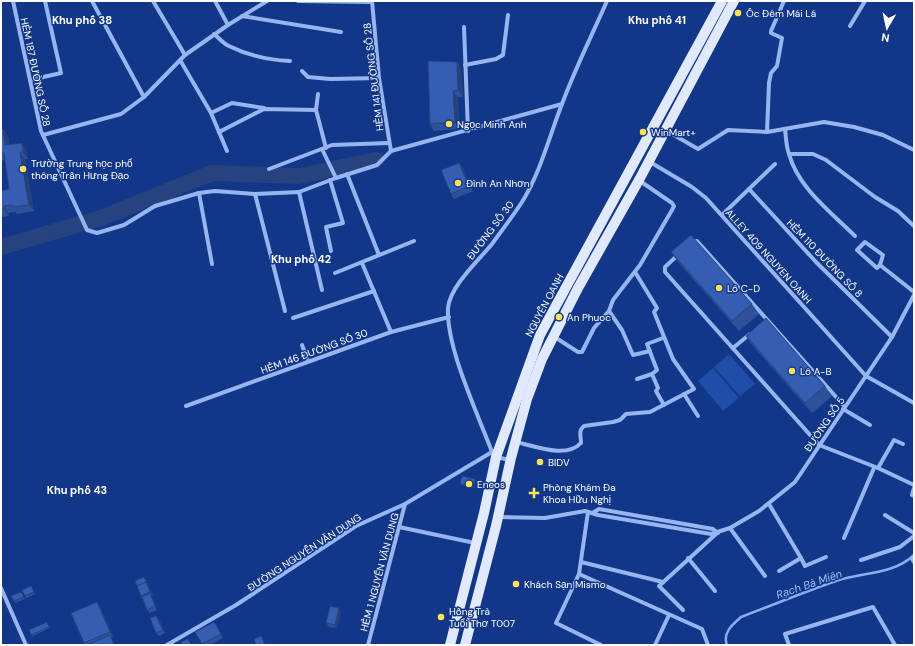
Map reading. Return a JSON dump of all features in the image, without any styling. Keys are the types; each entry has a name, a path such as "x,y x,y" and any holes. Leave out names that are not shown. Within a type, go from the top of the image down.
{"main road":[{"name":"NGUYỄN OANH","path":"450,645 484,513 494,454 540,335 722,1"},
{"path":"465,645 498,517 510,460 527,399 553,336 639,180 664,130 734,1"},
{"path":"484,513 498,517"}],"street":[{"name":"HẺM 187 ĐƯỜNG SỐ 28","path":"13,1 43,136 87,230 97,233 124,225 155,206 199,193"},
{"path":"30,80 61,73 45,1"},
{"path":"92,1 144,97"},
{"path":"153,1 185,55"},
{"path":"215,1 228,25"},
{"path":"43,136 121,114 144,97 185,55 214,34 267,1"},
{"path":"298,1 372,1"},
{"name":"HẺM 141 ĐƯỜNG SỐ 28","path":"372,1 379,78 391,151"},
{"name":"ĐƯỜNG SỐ 30","path":"494,454 464,378 449,330 448,317 450,299 462,280 492,243 522,201 544,160 562,104 607,1"},
{"path":"767,132 769,83 771,73 777,66 782,38 771,33 771,31 780,6 784,1"},
{"path":"850,26 865,1"},
{"path":"242,16 341,32"},
{"path":"465,64 496,59 503,56 508,16"},
{"path":"464,27 468,130"},
{"path":"214,34 227,46 268,58 290,61"},
{"path":"180,60 211,113 227,151"},
{"path":"302,71 308,77 316,78 379,78"},
{"path":"318,94 316,110 324,149 336,178"},
{"path":"211,113 232,103 264,108 316,110"},
{"path":"212,264 199,193 215,191 255,194 299,192 376,165 391,151 562,104"},
{"path":"219,132 264,108"},
{"path":"664,130 698,150 728,130 767,132 824,122 854,127 883,135 914,150"},
{"path":"785,129 788,154 796,171 807,186 855,236"},
{"path":"269,169 332,146 389,143"},
{"path":"788,154 813,154 826,160 875,197 898,211 914,226"},
{"name":"ALLEY 409 NGUYEN OANH","path":"649,161 692,187 722,215 866,376 914,403"},
{"path":"722,215 775,164"},
{"path":"347,174 380,255"},
{"path":"330,180 343,223 326,227 331,251"},
{"path":"553,336 578,352 582,352 594,328 608,311 613,300 635,272 674,206 639,180"},
{"name":"HẺM 110 ĐƯỜNG SỐ 8","path":"749,189 816,262 892,337"},
{"path":"299,192 322,290"},
{"path":"255,194 285,311"},
{"path":"687,246 693,240 697,241 844,408 870,425"},
{"path":"334,273 414,241"},
{"path":"867,242 883,255 880,265 875,268 857,249 867,242"},
{"path":"682,251 665,267 665,272 819,445 914,485"},
{"path":"362,263 391,332"},
{"path":"880,265 914,293"},
{"path":"516,442 560,451 569,450 581,442 580,433 584,426 614,422 620,420 626,414 650,412 694,388 673,359 663,338 654,312 657,308 635,272"},
{"path":"293,318 374,291"},
{"name":"ĐƯỜNG SỐ 5","path":"663,582 688,558 718,533 730,528 769,504 795,482 892,337 914,293"},
{"path":"608,311 622,330 633,356 650,351"},
{"name":"HẺM 146 ĐƯỜNG SỐ 30","path":"186,406 308,360 391,332 448,317"},
{"path":"762,323 767,319"},
{"path":"733,348 752,332"},
{"path":"637,379 652,374 657,370 648,343 663,338"},
{"path":"302,345 308,360"},
{"path":"652,374 658,388 656,391 664,405"},
{"path":"684,394 698,416"},
{"path":"844,538 876,468 894,440 903,444"},
{"path":"494,454 510,460"},
{"name":"ĐƯỜNG NGUYỄN VĂN DUNG","path":"167,645 236,605 356,526 405,504 494,454"},
{"path":"914,488 912,495 914,496"},
{"name":"HẺM 1 NGUYỄN VĂN DUNG","path":"368,645 405,504"},
{"path":"769,504 805,566 826,557"},
{"path":"498,517 545,518 594,512 598,509 713,529 718,533"},
{"path":"588,512 579,574 556,623 601,645"},
{"path":"860,560 900,547 914,535 885,516"},
{"path":"399,527 476,543"},
{"path":"730,528 766,576"},
{"path":"688,558 715,591"},
{"path":"779,571 801,558"},
{"path":"581,562 663,582"},
{"path":"579,574 702,629 708,645"},
{"path":"663,582 658,586 683,610"},
{"path":"1,588 26,645"},
{"path":"789,645 785,634 873,607 895,645"},
{"path":"655,645 669,615"}],"shaded area":[{"path":"729,354 755,384 740,396 714,367"},
{"path":"713,368 739,398 723,411 698,381"}],"building":[{"path":"428,61 457,62 458,90 453,91 455,122 430,124"},
{"path":"3,129 5,145 22,143 23,152 20,152 29,205 13,207 12,205 4,206 4,209 1,210 1,191 9,189 4,153 1,153 1,130"},
{"name":"Đình An Nhơn","path":"459,163 469,186 451,194 441,170"},
{"name":"Lô C-D","path":"691,235 752,304 732,321 671,252"},
{"name":"Lô A-B","path":"766,318 825,386 805,403 746,336"},
{"name":"Eneos","path":"462,476 475,479 473,487 460,484"},
{"path":"144,577 147,583 146,582 137,586 135,581"},
{"path":"146,582 150,592 141,596 137,586"},
{"path":"31,586 34,592 25,596 22,590"},
{"path":"21,592 24,597 14,601 11,596"},
{"path":"150,593 155,606 147,610 142,597"},
{"path":"97,602 110,632 84,643 71,613"},
{"path":"330,606 339,608 335,625 326,623"},
{"path":"156,616 163,630 156,633 150,618"},
{"path":"47,622 49,627 31,635 29,630"},
{"path":"214,622 221,634 202,644 195,632"},
{"path":"110,635 114,645 87,645"},
{"path":"261,636 265,645 256,645 254,639"},
{"path":"188,639 191,645 183,645 181,642"}],"waterway":[{"path":"1,247 101,218 212,173 299,176 376,160"},
{"name":"Rạch Bà Miên","path":"727,645 727,633 741,617 836,581 887,570 897,566 914,555"}],"place":[{"name":"Ốc Đêm Mái Lá","path":"738,13"},
{"name":"Ngọc Minh Anh","path":"449,124"},
{"name":"WinMart+","path":"643,132"},
{"name":"Trường Trung học phổ thông Trần Hưng Đạo","path":"23,169"},
{"name":"Đình An Nhơn","path":"458,183"},
{"name":"Lô C-D","path":"719,288"},
{"name":"An Phuoc","path":"559,317"},
{"name":"Lô A-B","path":"792,371"},
{"name":"BIDV","path":"540,462"},
{"name":"Eneos","path":"469,484"},
{"name":"Phòng Khám Đa Khoa Hữu Nghị","path":"534,493"},
{"name":"Khách Sạn Mismo","path":"516,584"},
{"name":"Hồng Trà Tuổi Thơ T007","path":"441,617"}],"district":[{"name":"Khu phố 38","path":"82,20"},
{"name":"Khu phố 41","path":"657,20"},
{"name":"Khu phố 42","path":"301,259"},
{"name":"Khu phố 43","path":"77,490"}]}
